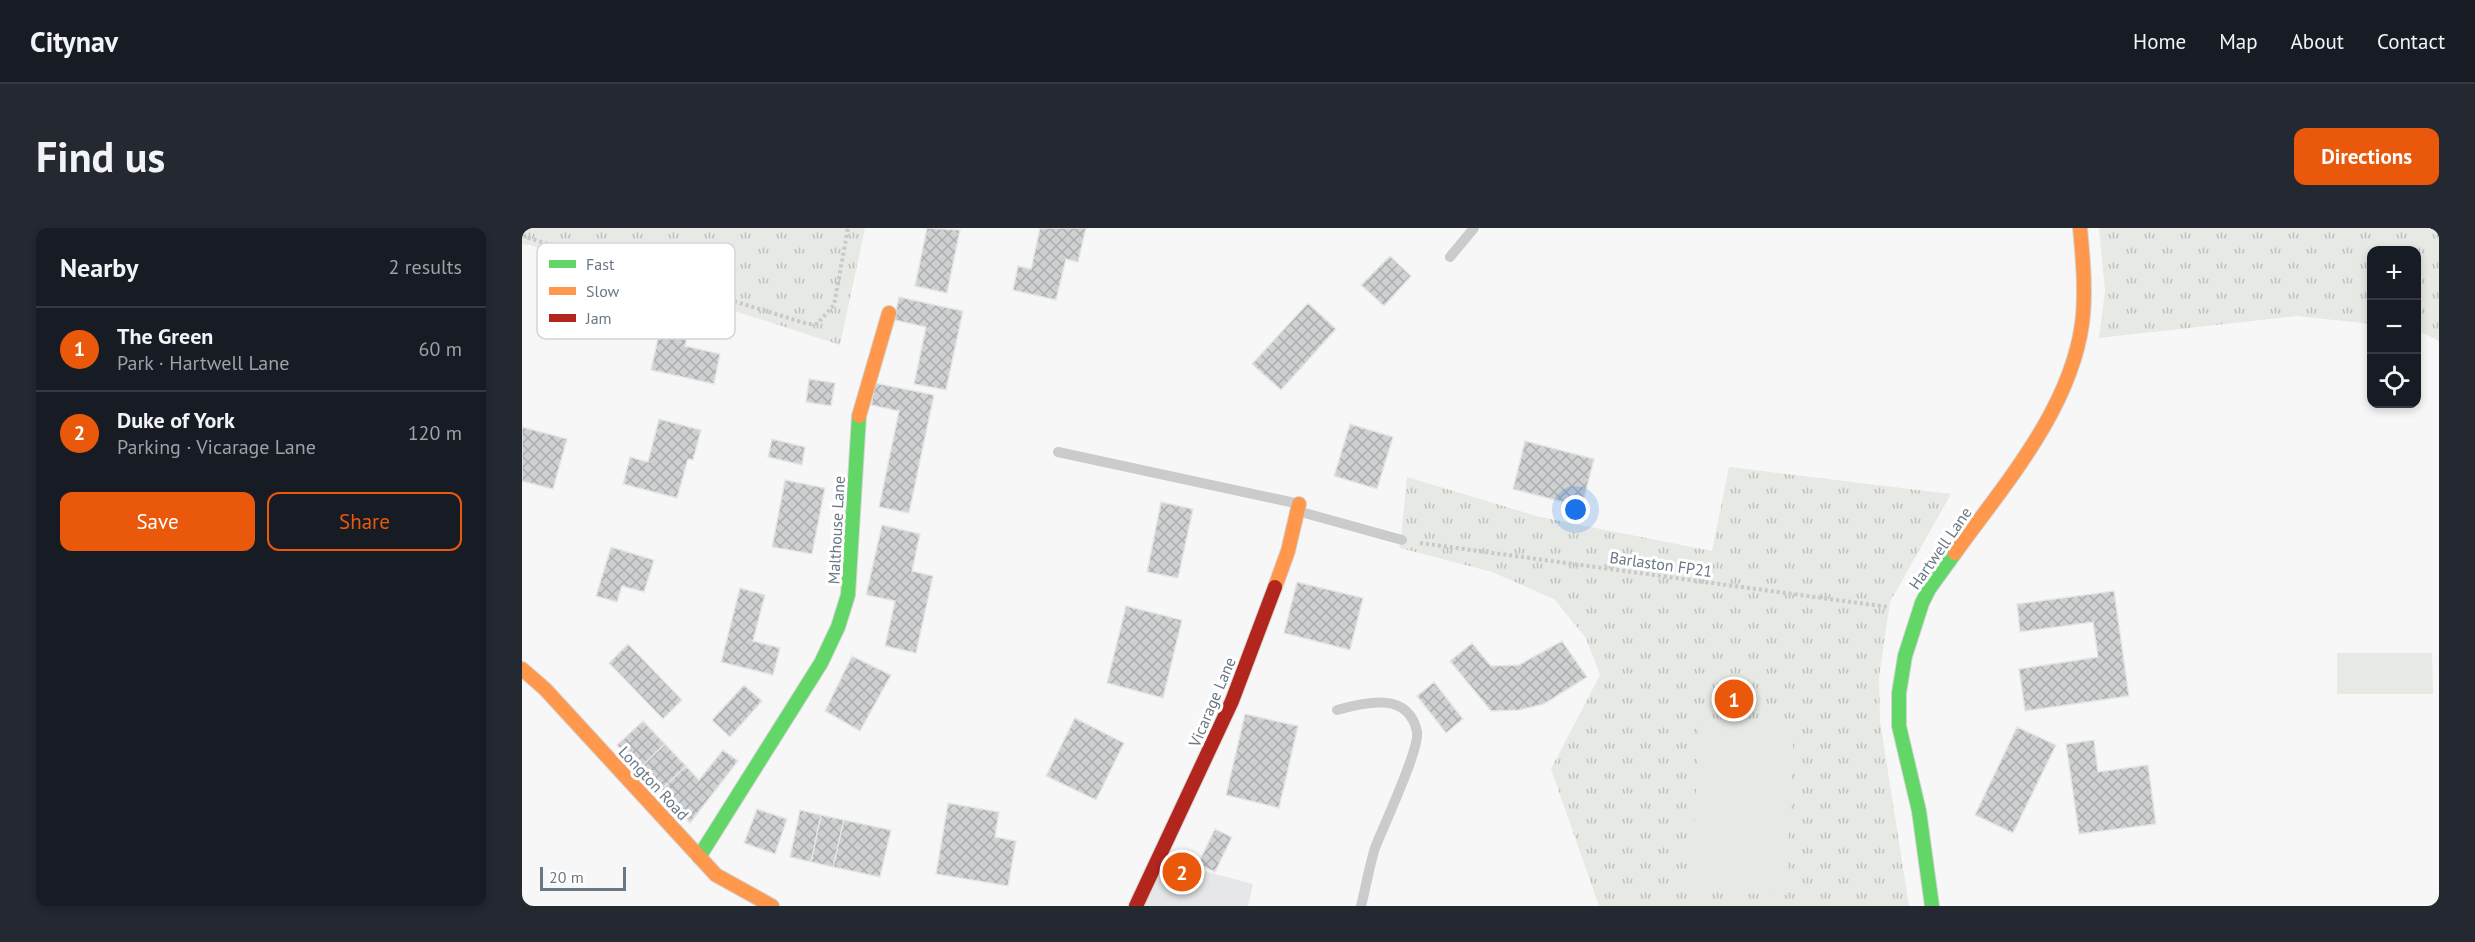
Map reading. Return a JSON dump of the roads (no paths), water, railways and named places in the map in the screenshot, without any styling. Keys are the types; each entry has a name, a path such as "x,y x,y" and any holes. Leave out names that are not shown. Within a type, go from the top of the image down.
{"street":[{"name":"Hartwell Lane","path":"1932,906 1919,812 1899,724 1901,682 1908,644 1917,611 1929,589 2041,434 2067,380 2082,324 2083,257 2080,228"},
{"name":"Malthouse Lane","path":"699,857 821,663 838,627 848,595 859,414 889,313"},
{"name":"Vicarage Lane","path":"1136,906 1232,701 1288,551 1298,508"},
{"name":"Longton Road","path":"522,669 545,690 716,875 772,906"}],"lane":[{"path":"1450,257 1474,228"},
{"path":"1058,452 1298,508 1402,540"},
{"path":"1337,710 1367,702 1394,703 1408,715 1417,733 1413,755 1375,849 1361,906"}],"place":[{"name":"The Green","path":"1734,699"},
{"name":"Duke of York","path":"1182,872"}]}
